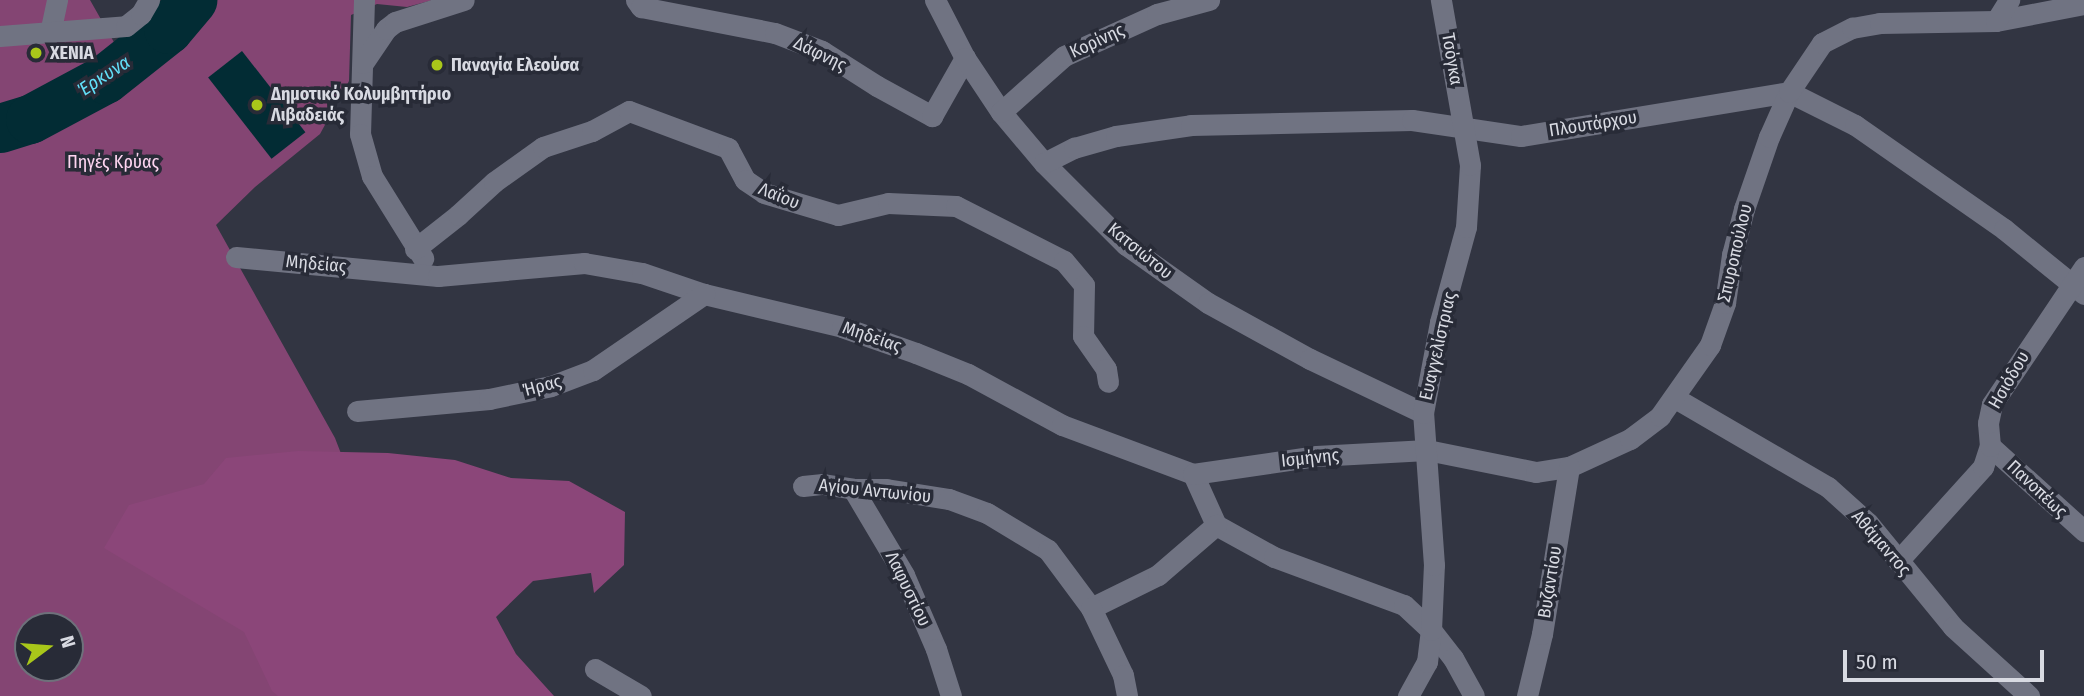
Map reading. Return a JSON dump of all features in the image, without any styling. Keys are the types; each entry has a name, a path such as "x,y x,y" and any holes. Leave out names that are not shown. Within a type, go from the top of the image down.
{"street":[{"path":"50,33 57,0"},
{"path":"0,36 126,26 141,14 149,0"},
{"path":"364,0 360,134 372,176 415,249 438,276"},
{"path":"362,65 386,29 395,22 464,0"},
{"name":"Δάφνης","path":"636,0 640,7 775,33 821,51 932,116 965,58"},
{"name":"Κατσιώτου","path":"935,0 965,58 1001,112 1044,163 1126,245 1208,303 1310,359 1423,413"},
{"name":"Κορίνης","path":"1001,112 1064,56 1157,14 1209,0"},
{"name":"Τσόγκα","path":"1441,0 1463,123"},
{"path":"1996,21 2009,0"},
{"name":"Σπυροπούλου","path":"1427,450 1536,472 1569,467 1630,439 1660,416 1710,345 1725,303 1732,255 1769,137 1789,92 1822,43 1852,28 1880,23 1996,21 2084,4"},
{"path":"1789,92 1855,125 2080,282"},
{"name":"Πλουτάρχου","path":"1044,163 1074,148 1116,136 1191,125 1412,120 1463,123 1521,136 1789,92"},
{"name":"Λαΐου","path":"415,249 494,182 543,147 592,131 629,111 729,148 745,180 764,193 838,215 888,203 956,206 1064,261 1084,285 1083,336 1106,369 1108,382"},
{"name":"Ευαγγελίστριας","path":"1408,696 1427,662 1431,630 1434,565 1423,413 1440,322 1466,227 1470,165 1463,123"},
{"name":"Μηδείας","path":"236,257 438,276 584,263 642,273 704,294 842,327 916,353 968,374 1062,425 1193,474"},
{"name":"Ησιόδου","path":"1898,561 1983,467 1990,446 1988,423 1992,404 2080,282"},
{"name":"Ήρας","path":"356,411 489,400 551,386 593,370 704,294"},
{"name":"Αθάμαντος","path":"1675,398 1828,487 1868,523 1953,627 2029,696"},
{"name":"Πανοπέως","path":"1990,446 2084,531"},
{"name":"Ισμήνης","path":"1193,474 1316,456 1427,450"},
{"name":"Βυζαντίου","path":"1527,696 1542,634 1569,467"},
{"path":"1193,474 1216,525 1274,557 1404,605 1431,630 1452,658 1474,696"},
{"name":"Αγίου Αντωνίου","path":"803,486 823,484 853,489 886,489 949,499 987,513 1048,550 1091,608 1123,675 1128,696"},
{"name":"Λαφυστίου","path":"853,489 904,575 936,649 951,696"},
{"path":"1091,608 1158,575 1216,525"},
{"path":"595,669 641,696"}],"green space":[{"name":"Πηγές Κρύας","path":"0,0 90,0 115,44 145,29 167,0 433,0 407,7 377,4 351,15 349,81 320,134 255,187 216,225 335,438 404,617 444,696 0,696"}],"shaded area":[{"name":"Δημοτικό Κολυμβητήριο Λιβαδειάς","path":"242,51 305,132 272,159 208,77"},
{"path":"298,451 388,453 455,460 511,478 569,481 625,512 624,565 594,593 591,573 533,581 496,617 516,654 554,696 278,696 272,691 244,632 104,548 129,505 204,484 226,458"}],"waterway":[{"name":"Έρκυνα","path":"0,128 30,119 105,79 168,29 192,0"}],"place":[{"name":"XENIA","path":"36,53"},
{"name":"Παναγία Ελεούσα","path":"437,65"},
{"name":"Δημοτικό Κολυμβητήριο Λιβαδειάς","path":"257,105"}]}
